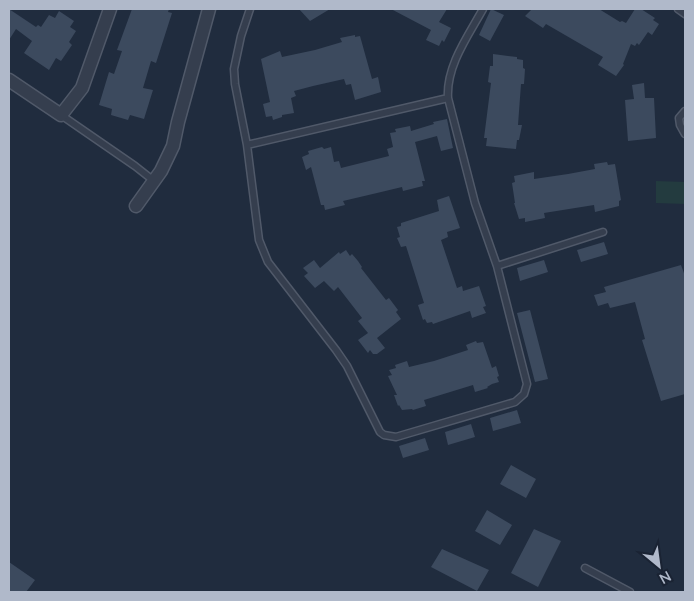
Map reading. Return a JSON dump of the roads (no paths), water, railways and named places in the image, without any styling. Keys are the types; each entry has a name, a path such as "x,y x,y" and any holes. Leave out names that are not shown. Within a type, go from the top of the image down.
{"street":[{"path":"9,80 61,115 82,88 110,9"},
{"path":"136,206 154,181 173,146 210,9"}],"lane":[{"path":"250,9 241,36 234,70 234,84 247,145 259,240 268,262 336,350 358,386 377,427 384,436 396,437 515,402 524,394 527,384 498,266 475,203 448,98 447,86 456,57 483,9"},
{"path":"678,9 685,14"},
{"path":"247,145 448,98"},
{"path":"685,111 679,118 680,125 685,134"},
{"path":"61,115 154,181"},
{"path":"498,266 603,232"},
{"path":"586,568 630,592"}]}
